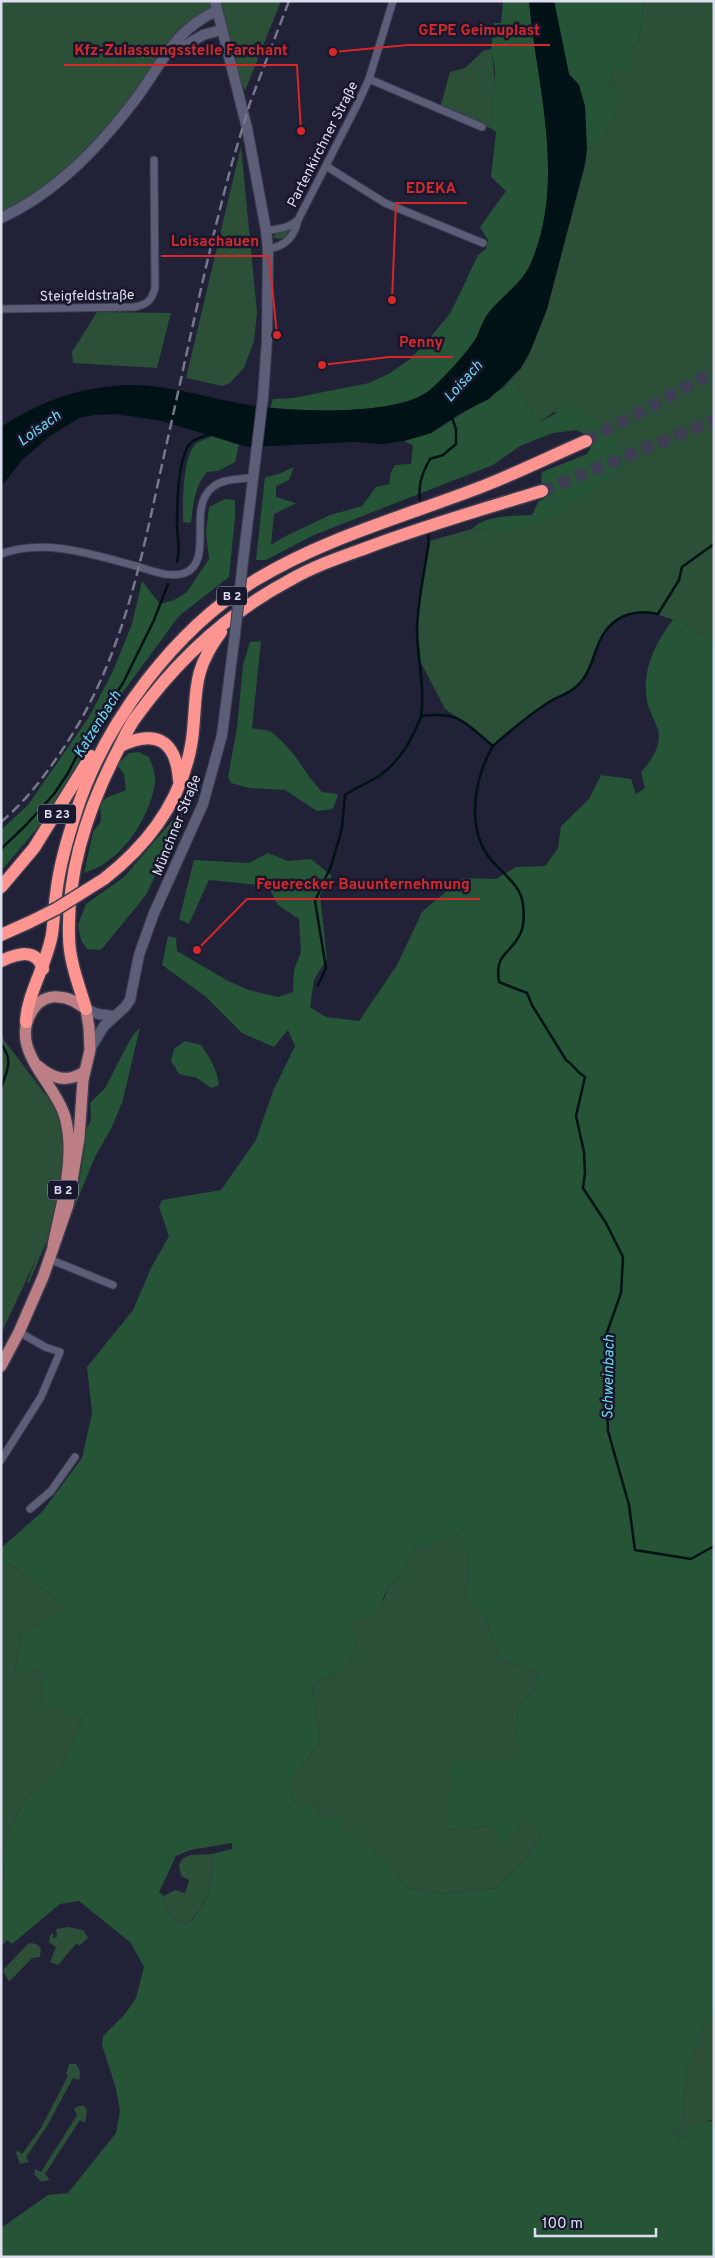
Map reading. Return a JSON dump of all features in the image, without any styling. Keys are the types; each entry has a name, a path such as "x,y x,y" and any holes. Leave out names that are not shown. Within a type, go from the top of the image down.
{"highway":[{"name":"B 2","path":"26,1022 29,1006 49,951 56,893 77,807 108,739 128,706 174,650 206,617 232,596 290,562 485,486 586,441"},
{"name":"B 2","path":"86,1009 74,972 68,938 71,895 81,842 90,812 104,777 134,718 183,660 227,620 250,603 319,566 405,534 542,490"},
{"path":"1,935 56,909 104,879 146,840 166,811 179,784 189,756 195,690 199,673 203,661 227,620"},
{"path":"120,746 134,739 144,738 153,739 166,745 178,763 179,784"},
{"name":"B 23","path":"1,887 34,848 94,751 108,739"},
{"path":"1,962 20,954 29,953 38,958 43,969"}],"main road":[{"path":"26,1022 38,1004 48,998 65,998 86,1009"},
{"name":"B 2","path":"1,1366 19,1332 49,1260 68,1205 79,1138 84,1072 90,1050 86,1009"},
{"name":"B 2","path":"26,1022 27,1046 35,1064 64,1113 68,1134 69,1156 53,1246"},
{"path":"35,1064 48,1074 60,1079 70,1079 84,1072"}],"street":[{"name":"Partenkirchner Straße","path":"268,249 280,247 294,235 298,220 369,79 393,1"},
{"name":"Münchner Straße","path":"90,1050 100,1031 130,1000 140,955 154,913 204,804 222,735 254,477 267,340 268,249 246,128 216,6"},
{"path":"1,218 54,186 93,151 136,98 184,31 216,6"},
{"path":"163,58 203,35 221,30"},
{"name":"Partenkirchner Straße","path":"369,79 482,127"},
{"name":"Steigfeldstraße","path":"1,309 134,307 148,302 153,297 155,288 154,160"},
{"path":"326,166 385,203 483,243"},
{"name":"Partenkirchner Straße","path":"266,230 282,229 293,225 298,220"},
{"path":"1,554 30,546 53,547 163,574 184,573 192,568 200,549 200,507 202,499 212,487 219,483 254,477"},
{"path":"86,1009 98,1014 113,1016"},
{"path":"49,1260 112,1285"},
{"path":"1,1460 41,1397 60,1352 45,1347 19,1332"},
{"path":"30,1509 51,1491 75,1457"}],"green space":[{"path":"1,1 281,1 245,91 237,71 220,4 190,21 178,32 119,114 73,163 38,192 20,204 1,213"},
{"path":"503,1 529,1 547,136 549,170 547,204 541,236 529,267 520,280 487,315 478,336 469,348 427,392 413,399 374,408 306,410 270,408 273,399 293,398 369,383 390,373 410,359 426,343 451,312 478,255 486,249 488,240 480,227 506,191 491,177 496,132 490,128 495,69 491,49 494,23 501,23"},
{"path":"554,1 644,1 639,40 628,51 633,62 627,72 615,69 608,87 619,98 600,143 587,148 579,85 569,74"},
{"path":"644,1 714,1 714,641 666,617 635,612 620,617 608,627 597,645 581,682 572,690 538,709 493,746 469,725 445,709 419,659 418,614 429,541 472,529 512,528 596,486 622,469 617,435 597,423 554,412 539,423 512,378 521,368 530,352 547,309 585,164 587,148 600,143 606,124 608,87 615,69 639,40"},
{"path":"491,49 494,88 490,128 440,108 450,72 465,68 483,51"},
{"path":"241,146 257,312 254,341 244,368 230,383 222,386 186,378"},
{"path":"291,229 284,238 272,237 277,233"},
{"path":"97,312 171,313 157,368 73,363 72,352"},
{"path":"512,378 539,423 571,404 617,435 622,469 545,521 509,529 472,529 484,521 492,519 532,515 538,502 548,496 541,482 542,472 587,454 593,443 585,434 576,430 553,433 520,446 493,465 314,535 266,560 256,560 265,477 294,467 289,480 276,486 276,497 296,503 274,514 271,545 330,515 362,506 376,487 389,484 391,472 395,465 411,464 413,445 404,441 431,433 503,388"},
{"path":"212,436 239,445 235,462 218,471 207,472 197,489 191,523 183,522 184,482 188,460 196,444"},
{"path":"225,499 235,500 229,577 179,616 109,711 41,824 1,871 1,830 28,805 89,717 113,671 132,624 142,581 160,604 174,600 187,592 209,559 206,533 209,507"},
{"path":"674,619 714,641 714,2013 700,2032 686,2073 682,2121 671,2135 684,2138 691,2127 714,2120 714,2257 1,2257 1,2228 48,2195 68,2193 116,2133 120,2111 116,2089 102,2045 103,2036 125,2014 136,1998 144,1967 131,1943 79,1901 60,1904 12,1944 7,1940 1,1947 1,1882 5,1877 2,1855 12,1824 25,1799 60,1769 83,1719 45,1705 43,1668 14,1676 21,1635 67,1607 11,1564 1,1567 1,1548 42,1512 82,1458 92,1413 87,1367 133,1310 151,1268 169,1236 159,1207 162,1200 221,1190 256,1140 273,1091 295,1046 288,1030 274,1047 242,1033 205,996 162,965 168,936 176,938 177,951 228,981 249,990 278,997 293,992 294,970 301,952 299,919 278,905 268,886 209,880 189,924 179,919 194,860 249,863 268,853 288,861 311,859 332,876 320,895 327,959 314,980 310,1007 326,1017 359,1021 397,965 422,912 462,878 496,879 516,867 545,866 558,848 561,826 589,799 601,775 631,779 636,794 645,788 641,772 655,753 659,736 647,701 646,679 651,657 667,627","holes":["457,1532 470,1559 466,1597 485,1618 501,1661 539,1671 534,1692 517,1707 519,1761 450,1761 447,1830 489,1826 505,1848 522,1817 542,1834 524,1861 496,1888 441,1894 408,1888 384,1858 346,1832 341,1818 320,1820 314,1803 301,1807 292,1799 290,1782 320,1742 312,1685 340,1671 355,1650 351,1619 375,1615 388,1588 401,1574 410,1553 434,1545","232,1843 232,1849 212,1854 213,1874 211,1883 205,1901 194,1918 187,1925 170,1915 167,1912 164,1896 159,1892 176,1856 190,1850"]},
{"path":"261,641 252,728 267,730 279,738 322,792 338,794 333,809 317,811 285,790 249,788 231,783 228,777 237,728 243,665 250,642"},
{"path":"139,752 149,757 155,776 149,806 144,817 123,848 100,866 84,873 93,832 101,821 100,805 106,798 126,790 124,774 117,765 129,753"},
{"path":"183,808 182,818 146,895 101,950 87,949 81,940 78,925 86,904 124,877"},
{"path":"139,1028 122,1103 111,1129 95,1157 74,1208 86,1130 91,1120 90,1103 105,1088 131,1038"},
{"path":"1,1036 59,1114 64,1135 64,1171 51,1231 29,1283 27,1282 37,1257 1,1334"},
{"path":"185,1041 201,1045 213,1064 219,1085 211,1088 197,1078 179,1074 171,1061 174,1049"},
{"path":"457,1531 470,1559 466,1597 485,1618 501,1661 539,1671 534,1692 517,1707 520,1761 447,1830 489,1826 522,1817 542,1834 524,1861 496,1888 441,1894 408,1888 384,1858 345,1832 320,1820 314,1803 301,1808 292,1799 290,1782 320,1742 312,1685 340,1671 351,1619 384,1599 388,1588 401,1574 410,1553 434,1545"},
{"path":"11,1564 67,1607 21,1635 14,1676 43,1668 83,1719 60,1769 25,1799 12,1824 2,1855 5,1877 1,1882 1,1567"},
{"path":"212,1854 213,1874 205,1901 187,1925 167,1912 164,1896 175,1890 185,1893 189,1880 181,1876 179,1865 182,1859 190,1855"},
{"path":"68,1927 83,1930 88,1938 79,1946 77,1943 58,1965 50,1962 56,1947 49,1942 50,1935 53,1933 53,1938 57,1937 56,1929"},
{"path":"28,1944 38,1945 41,1949 40,1957 32,1958 9,1982 3,1970"},
{"path":"714,2013 714,2120 710,2120 684,2138 671,2135 682,2121 686,2073 700,2032"},
{"path":"69,2064 76,2064 80,2074 79,2080 73,2078 47,2126 26,2157 29,2162 20,2164 16,2153 17,2150 22,2154 41,2128 68,2076 66,2074"},
{"path":"78,2106 84,2106 87,2110 85,2123 80,2120 45,2174 50,2180 41,2182 34,2174 35,2169 41,2172 77,2115 74,2109"}],"water":[{"name":"Loisach","path":"529,1 554,1 569,74 579,85 585,106 587,148 585,164 547,309 530,352 521,368 489,399 459,414 431,433 404,441 383,444 355,442 248,447 162,421 116,414 93,415 79,418 50,436 22,460 1,487 1,427 48,402 96,388 132,385 161,387 267,407 340,410 390,406 426,393 438,382 472,344 488,314 526,273 541,233 547,200 548,167 543,101"}],"waterway":[{"path":"421,506 419,493 421,482 430,459 443,455 456,444 456,429 452,418"},
{"name":"Katzenbach","path":"177,562 179,547 177,506 184,456 191,442 210,434"},
{"path":"427,530 429,541 417,621 422,695 421,716 445,715 454,717 468,725 493,746 538,709 577,686 589,669 600,639 613,622 637,612 658,614 679,580 682,567 714,544"},
{"name":"Katzenbach","path":"1,849 54,794 68,773 86,738 123,683 154,620 168,584"},
{"path":"318,985 326,968 315,901 331,866 339,839 345,795 379,776 393,764 414,734 421,717"},
{"name":"Schweinbach","path":"493,746 478,786 475,815 477,830 488,856 519,891 524,912 521,932 499,964 499,982 527,993 532,1005 566,1060 585,1077 576,1116 584,1152 585,1173 583,1188 606,1223 623,1257 621,1293 606,1335 606,1386 608,1431 629,1505 635,1550 691,1559 714,1546"},
{"name":"Katzenbach","path":"1,1044 8,1061 7,1071 1,1088"}],"tunnel":[{"path":"586,441 714,372"},
{"path":"542,491 714,420"}],"railway":[{"path":"1,822 40,781 76,728 96,690 113,651 127,610 148,528 206,267 232,163 250,103 289,1"}],"place":[{"name":"GEPE Geimuplast","path":"333,52"},
{"name":"Kfz-Zulassungsstelle Farchant","path":"301,131"},
{"name":"EDEKA","path":"392,300"},
{"name":"Loisachauen","path":"277,335"},
{"name":"Penny","path":"322,365"},
{"name":"Feuerecker Bauunternehmung","path":"197,950"}]}
